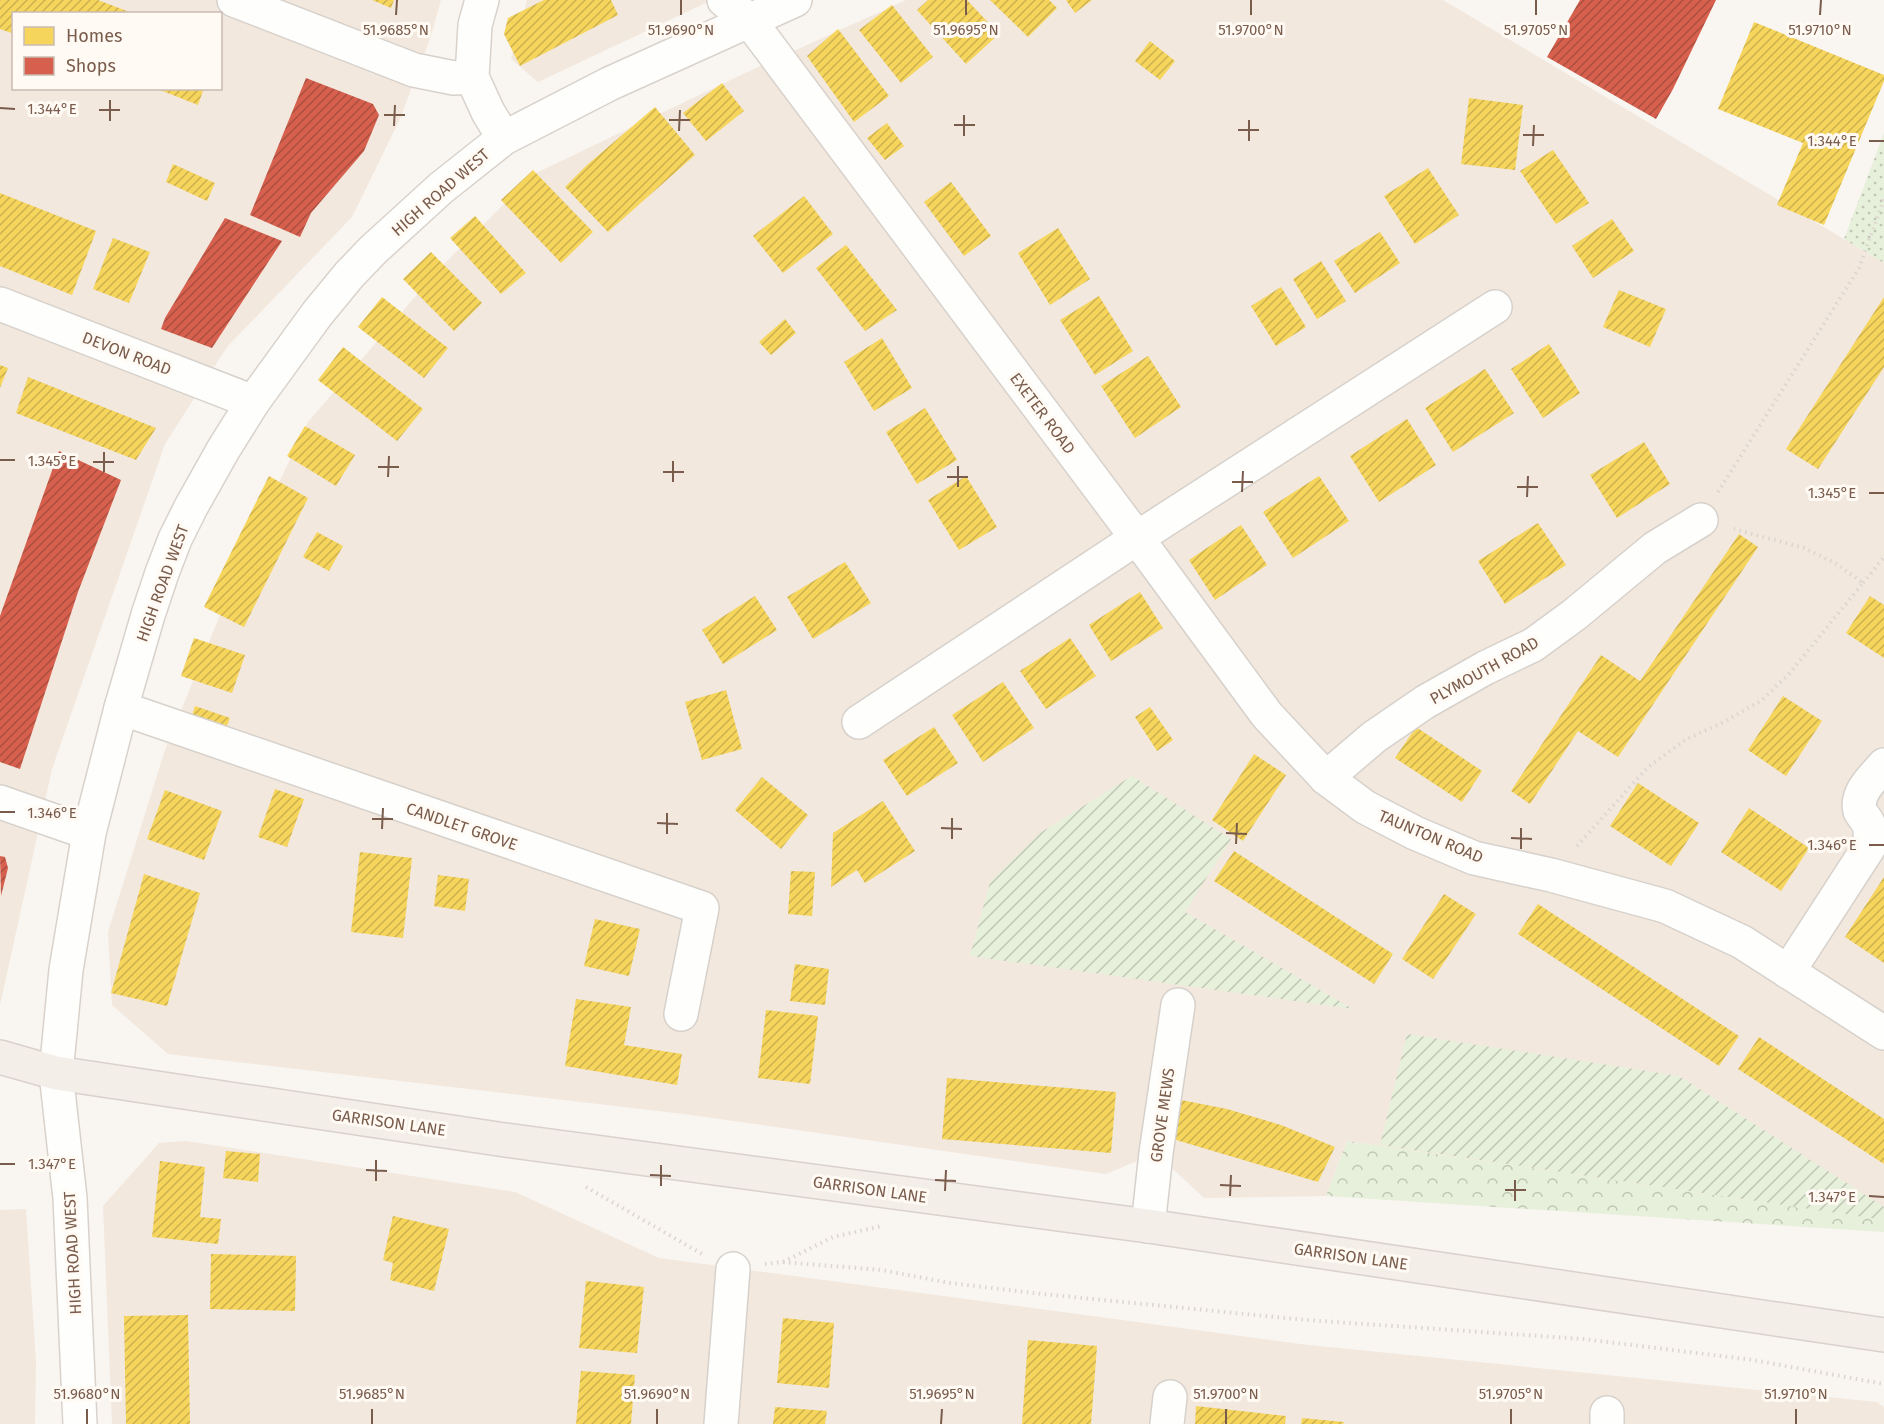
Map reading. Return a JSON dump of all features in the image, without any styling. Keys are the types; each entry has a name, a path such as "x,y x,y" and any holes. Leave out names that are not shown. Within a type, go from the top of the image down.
{"main road":[{"name":"GARRISON LANE","path":"0,1057 56,1073 517,1141 1148,1226 1884,1335"}],"street":[{"path":"234,0 414,70 454,78 472,77"},
{"path":"482,0 475,25 472,77 488,112 504,138"},
{"name":"EXETER ROAD","path":"724,0 749,20 1137,538"},
{"name":"HIGH ROAD WEST","path":"80,1424 70,1198 56,1073 66,970 89,832 148,615 175,538 223,450 317,314 357,266 441,188 504,138 609,84 795,0"},
{"name":"DEVON ROAD","path":"0,304 254,402"},
{"path":"859,722 1137,538 1495,307"},
{"name":"PLYMOUTH ROAD","path":"1326,778 1374,738 1425,702 1485,668 1533,645 1574,615 1655,548 1701,520"},
{"name":"TAUNTON ROAD","path":"1137,538 1267,714 1326,778 1365,807 1415,833 1474,858 1551,875 1665,906 1742,942 1884,1033"},
{"name":"CANDLET GROVE","path":"121,708 702,908 681,1014"},
{"path":"1788,972 1869,847 1871,834 1868,822 1861,812 1860,804 1866,787 1884,765"},
{"path":"0,802 89,832"},
{"name":"GROVE MEWS","path":"1148,1226 1156,1153 1178,1005"},
{"path":"721,1424 733,1269"}],"path":[{"path":"1863,584 1835,563 1804,548 1701,520 1859,268 1884,199"},
{"path":"1551,875 1647,768 1685,740 1725,722 1769,694 1789,674 1884,557"},
{"path":"586,1187 733,1269 782,1262 820,1264 882,1270 950,1283 1053,1295 1306,1320 1583,1339 1753,1360 1884,1384"}],"shaded area":[{"path":"0,0 441,0 430,39 400,119 352,217 227,347 165,444 52,769 0,1005"},
{"path":"527,0 712,0 538,82 511,59"},
{"path":"906,0 1443,0 1884,263 1884,1220 1347,1141 1326,1196 1204,1198 1156,1153 1106,1174 684,1114 168,1054 112,1005 108,932 165,750 246,551 308,422 437,271 534,174 739,76"},
{"path":"186,1141 515,1192 659,1258 1308,1345 1877,1402 1884,1407 1884,1424 112,1424 103,1206 159,1143"},
{"path":"26,1209 36,1362 35,1424 0,1424 0,1210"}],"green space":[{"path":"1884,133 1884,263 1844,239"},
{"path":"1132,776 1231,839 1185,912 1353,1009 970,956 990,882 1040,833"},
{"path":"1407,1034 1679,1076 1884,1207 1884,1220 1380,1145"},
{"path":"1347,1141 1884,1220 1884,1232 1326,1196"}],"building: Homes":[{"path":"0,0 98,0 129,12 12,12 12,33 0,29"},
{"path":"372,0 394,0 391,8"},
{"path":"544,0 611,0 618,15 520,66 504,34 508,18"},
{"path":"928,0 967,0 999,34 966,64 917,10"},
{"path":"990,0 1049,0 1057,8 1028,37"},
{"path":"1066,0 1092,0 1075,13"},
{"path":"892,5 933,57 901,83 859,30"},
{"path":"1754,22 1884,75 1884,81 1824,225 1777,205 1803,143 1718,109"},
{"path":"838,29 889,96 854,122 807,56"},
{"path":"1150,41 1175,61 1160,80 1135,61"},
{"path":"722,83 744,111 706,141 683,113"},
{"path":"160,90 203,90 198,105"},
{"path":"1469,98 1523,105 1515,170 1461,164"},
{"path":"655,107 695,155 608,232 565,187 587,165"},
{"path":"887,123 904,146 885,160 867,138"},
{"path":"1553,150 1589,203 1556,224 1520,171"},
{"path":"173,164 215,183 207,201 166,182"},
{"path":"1428,168 1459,215 1415,244 1384,196"},
{"path":"533,170 593,232 561,263 501,200"},
{"path":"951,182 991,236 964,256 924,202"},
{"path":"0,193 96,231 72,295 0,266"},
{"path":"804,196 833,234 783,273 753,236"},
{"path":"475,216 526,273 501,294 450,238"},
{"path":"1612,219 1634,251 1593,278 1572,246"},
{"path":"1058,228 1090,279 1050,305 1018,253"},
{"path":"1380,232 1400,263 1355,293 1334,261"},
{"path":"113,238 150,252 129,303 93,289"},
{"path":"846,245 897,310 865,331 816,268"},
{"path":"431,252 482,303 454,331 403,279"},
{"path":"1321,261 1346,301 1317,319 1293,279"},
{"path":"1281,287 1306,327 1276,346 1251,306"},
{"path":"1619,290 1666,309 1650,347 1603,327"},
{"path":"1099,296 1133,351 1095,375 1060,320"},
{"path":"382,297 448,348 424,378 358,327"},
{"path":"1884,297 1884,367 1818,469 1786,449"},
{"path":"785,319 796,333 771,355 759,342"},
{"path":"882,338 912,388 874,411 844,362"},
{"path":"1549,344 1580,393 1543,418 1511,369"},
{"path":"343,347 423,409 397,441 318,380"},
{"path":"1148,356 1181,407 1135,438 1101,386"},
{"path":"0,365 8,368 0,388"},
{"path":"1485,369 1514,413 1453,452 1425,408"},
{"path":"28,377 156,428 136,460 16,413"},
{"path":"925,408 957,460 917,484 886,432"},
{"path":"1407,419 1436,465 1379,502 1350,456"},
{"path":"305,426 355,455 336,486 287,456"},
{"path":"1644,442 1670,484 1617,518 1590,475"},
{"path":"269,476 308,498 244,627 204,607"},
{"path":"966,476 997,527 959,550 928,500"},
{"path":"1319,476 1349,521 1293,558 1263,512"},
{"path":"1538,523 1566,565 1505,604 1478,561"},
{"path":"1241,525 1267,565 1215,600 1189,560"},
{"path":"317,532 343,546 329,571 303,557"},
{"path":"1739,534 1758,547 1618,757 1578,731 1530,804 1511,791 1601,655 1640,681"},
{"path":"845,562 871,603 813,639 787,597"},
{"path":"1140,592 1163,628 1111,661 1089,625"},
{"path":"755,596 777,630 723,664 702,630"},
{"path":"1870,596 1884,605 1884,658 1846,633"},
{"path":"194,638 245,655 232,693 181,676"},
{"path":"1070,638 1096,676 1046,709 1020,671"},
{"path":"1003,682 1034,728 983,762 952,715"},
{"path":"726,690 742,749 702,760 685,702"},
{"path":"1783,696 1822,721 1786,776 1748,750"},
{"path":"195,706 230,718 224,734 190,722"},
{"path":"1150,707 1173,740 1157,751 1135,717"},
{"path":"934,727 958,763 907,796 883,760"},
{"path":"1416,727 1482,771 1462,802 1395,758"},
{"path":"1254,754 1286,775 1243,841 1212,820"},
{"path":"762,777 808,815 781,849 735,810"},
{"path":"1638,783 1699,823 1671,866 1610,826"},
{"path":"275,789 304,799 287,847 258,837"},
{"path":"165,790 222,811 204,860 147,839"},
{"path":"883,801 915,851 865,883 857,870 831,887 833,833"},
{"path":"1749,808 1809,848 1781,891 1721,852"},
{"path":"1234,851 1393,954 1374,984 1214,881"},
{"path":"360,852 412,858 403,938 351,932"},
{"path":"791,871 815,872 812,916 788,914"},
{"path":"144,874 200,893 167,1006 111,993"},
{"path":"438,875 469,879 465,911 434,906"},
{"path":"1884,877 1884,963 1845,937"},
{"path":"1444,894 1476,914 1433,979 1402,959"},
{"path":"1538,904 1739,1036 1719,1066 1518,934"},
{"path":"595,919 640,929 629,976 584,966"},
{"path":"795,964 829,969 825,1005 790,1001"},
{"path":"576,999 631,1007 624,1045 682,1054 677,1085 565,1066"},
{"path":"766,1010 818,1016 810,1084 758,1078"},
{"path":"1759,1037 1884,1119 1884,1164 1738,1069"},
{"path":"947,1078 1116,1092 1111,1153 942,1139"},
{"path":"1171,1098 1227,1109 1281,1125 1335,1147 1318,1182 1166,1137"},
{"path":"226,1151 260,1154 258,1182 223,1178"},
{"path":"160,1161 205,1167 200,1217 221,1219 218,1244 152,1237"},
{"path":"393,1216 449,1229 434,1291 390,1280 393,1263 383,1260"},
{"path":"211,1254 296,1256 295,1311 210,1309"},
{"path":"586,1281 644,1287 637,1353 579,1348"},
{"path":"188,1315 190,1424 126,1424 124,1316"},
{"path":"783,1318 834,1323 829,1388 777,1383"},
{"path":"1028,1340 1097,1346 1091,1424 1022,1424"},
{"path":"581,1371 635,1375 631,1424 576,1424"},
{"path":"1196,1406 1286,1416 1285,1424 1195,1424"},
{"path":"775,1407 827,1411 825,1424 773,1424"},
{"path":"1302,1418 1344,1422 1343,1424 1301,1424"}],"building: Shops":[{"path":"1580,0 1716,0 1656,119 1547,57"},
{"path":"306,78 373,104 379,115 364,151 311,213 300,237 250,215"},
{"path":"225,218 282,241 212,348 161,329 165,318"},
{"path":"59,451 121,480 78,592 20,769 0,762 0,616"},
{"path":"0,856 5,857 8,868 1,896"}]}
